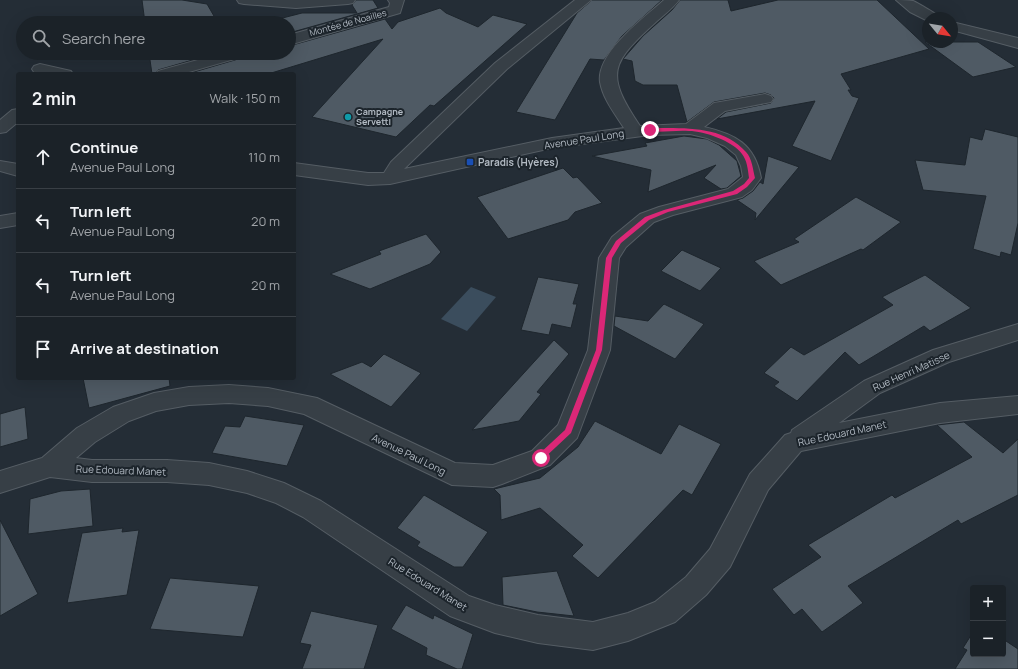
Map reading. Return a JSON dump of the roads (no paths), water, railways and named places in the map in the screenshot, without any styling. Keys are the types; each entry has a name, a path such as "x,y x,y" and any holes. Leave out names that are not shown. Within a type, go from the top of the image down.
{"street":[{"path":"244,0 273,4 320,4 348,0"},
{"name":"Montée de Noailles","path":"296,38 395,10 400,0"},
{"path":"390,178 397,166 501,66 584,0"},
{"path":"635,132 611,92 607,79 610,68 615,56 672,0"},
{"path":"903,0 922,12"},
{"path":"958,28 1018,43"},
{"path":"171,72 215,60"},
{"path":"40,69 55,72"},
{"path":"690,129 720,107 765,99"},
{"path":"0,128 13,114"},
{"name":"Avenue Paul Long","path":"50,466 86,435 121,414 154,402 189,396 228,394 268,397 308,405 452,474 493,476 541,458 568,431 599,350 609,258 618,242 647,218 666,211 735,193 746,186 752,178 750,166 744,153 731,142 712,134 690,129 650,130 552,143 390,178 368,179 296,169"},
{"path":"0,166 16,170"},
{"path":"0,222 16,219"},
{"name":"Rue Henri Matisse","path":"794,442 872,388 941,356 1018,332"},
{"name":"Rue Edouard Manet","path":"50,466 92,471 167,471 209,474 247,482 284,494 312,510 460,606 495,619 538,629 593,636 628,627 665,612 696,586 720,558 759,482 794,442 940,412 1018,405"},
{"path":"0,482 50,466"}],"water":[{"path":"471,287 496,297 467,331 441,319"}],"place":[{"name":"Campagne Servetti","path":"348,117"},
{"name":"Paradis (Hyères)","path":"470,162"}]}
